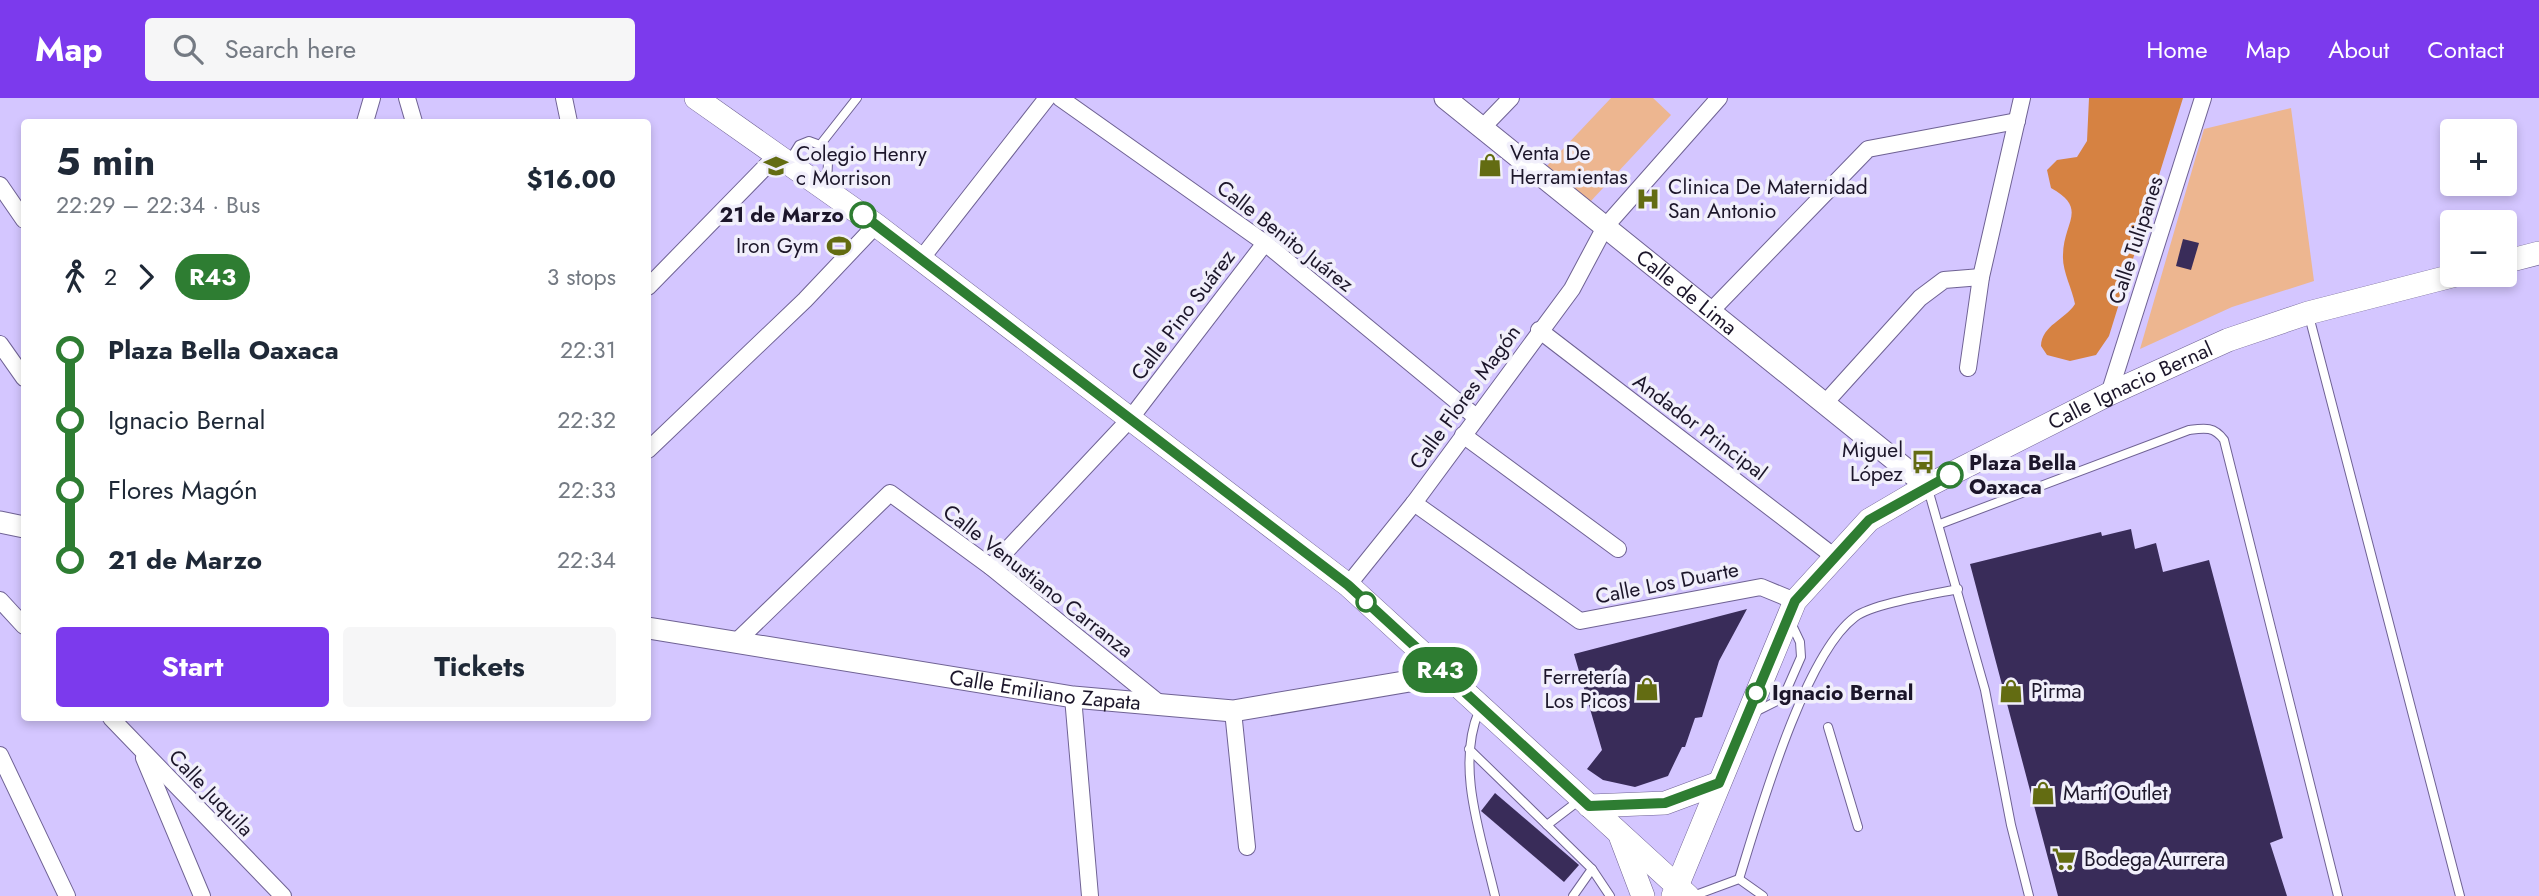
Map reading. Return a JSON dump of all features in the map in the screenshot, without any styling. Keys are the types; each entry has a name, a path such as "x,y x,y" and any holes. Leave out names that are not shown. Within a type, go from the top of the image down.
{"main road":[{"path":"696,98 876,225 1348,585 1683,893"},
{"path":"2517,259 2539,253"},
{"name":"Calle Ignacio Bernal","path":"1683,893 1719,783 1792,609 1869,520 1927,486 2109,394 2228,340 2308,313 2440,279"},
{"path":"1585,803 1665,803 1719,783"},
{"path":"1620,835 1643,896"}],"street":[{"path":"366,119 372,98"},
{"path":"407,98 413,119"},
{"path":"564,98 568,119"},
{"path":"921,260 1047,98"},
{"name":"Calle Benito Juárez","path":"1060,98 1265,243 1476,417"},
{"name":"Calle de Lima","path":"1445,98 1927,486"},
{"path":"1482,128 1511,98"},
{"name":"Calle Flores Magón","path":"1348,585 1414,502 1572,289 1605,227 1719,98"},
{"path":"1968,368 1981,277 2022,98"},
{"name":"Calle Tulipanes","path":"2109,394 2203,98"},
{"path":"1709,313 1868,149 2017,121"},
{"path":"651,282 782,159"},
{"path":"0,185 21,216"},
{"path":"651,447 805,300 876,225"},
{"name":"Calle Pino Suárez","path":"991,567 1130,419 1265,243"},
{"path":"1825,403 1920,298 1944,280 1981,277"},
{"name":"Andador Principal","path":"1539,330 1836,558"},
{"path":"0,344 21,374"},
{"path":"1463,435 1618,549"},
{"name":"Calle Venustiano Carranza","path":"737,641 890,493 991,567 1159,703"},
{"name":"Calle Los Duarte","path":"1414,502 1580,621 1760,587 1792,609"},
{"path":"0,522 21,526"},
{"path":"0,600 21,623"},
{"name":"Calle Emiliano Zapata","path":"651,628 1073,697 1233,711 1445,675"},
{"path":"1073,697 1090,896"},
{"path":"1233,711 1247,847"},
{"name":"Calle Juquila","path":"114,721 278,893"},
{"path":"141,750 202,896"},
{"path":"0,755 67,896"}],"lane":[{"path":"820,145 857,98"},
{"path":"782,159 799,145 809,141 820,145 828,162 827,189"},
{"path":"2308,313 2460,896"},
{"path":"1940,524 2189,430 2207,427 2219,433 2224,440 2243,511 2338,896"},
{"path":"1927,486 1940,524 1985,690 2011,825 2029,896"},
{"path":"1739,879 1775,764 1831,640 1857,615 1958,589"},
{"path":"1481,708 1470,732 1469,749 1476,812 1495,896"},
{"path":"1828,727 1858,827"},
{"path":"1469,749 1592,869 1610,896"},
{"path":"1547,825 1585,803"},
{"path":"1573,896 1592,869"},
{"path":"1683,893 1739,879 1763,896"}],"shaded area":[{"path":"1611,98 1653,98 1671,115 1590,202 1546,167"},
{"path":"2089,98 2183,98 2109,336 2096,355 2070,361 2047,355 2041,346 2045,333 2075,304 2063,261 2071,210 2069,203 2051,188 2047,170 2057,160 2077,157 2087,141"},
{"path":"2291,108 2314,281 2232,307 2140,349 2204,129"}],"building":[{"path":"2183,239 2199,243 2191,270 2176,266"},
{"path":"2131,529 2135,549 2156,543 2163,572 2209,560 2283,838 2270,843 2287,896 2058,896 1970,564 2101,532 2102,536"},
{"name":"Ferretería Los Picos","path":"1747,609 1719,661 1702,717 1695,718 1685,747 1682,747 1668,776 1635,787 1603,780 1587,769 1602,750 1574,654"},
{"path":"1495,793 1579,865 1564,882 1481,811"}],"bus line":[{"name":"R43","path":"863,215 1348,585 1589,806 1665,803 1719,783 1795,601 1869,520 1950,475"}],"place":[{"name":"Venta De Herramientas","path":"1490,165"},
{"name":"Colegio Henry c Morrison","path":"776,166"},
{"name":"Clinica De Maternidad San Antonio","path":"1648,199"},
{"name":"21 de Marzo","path":"863,215"},
{"name":"Iron Gym","path":"839,246"},
{"name":"Miguel López","path":"1923,462"},
{"name":"Plaza Bella Oaxaca","path":"1950,475"},
{"name":"Ferretería Los Picos","path":"1647,689"},
{"name":"Pirma","path":"2011,691"},
{"name":"Ignacio Bernal","path":"1756,693"},
{"name":"Martí Outlet","path":"2043,793"},
{"name":"Bodega Aurrera","path":"2064,859"}]}
